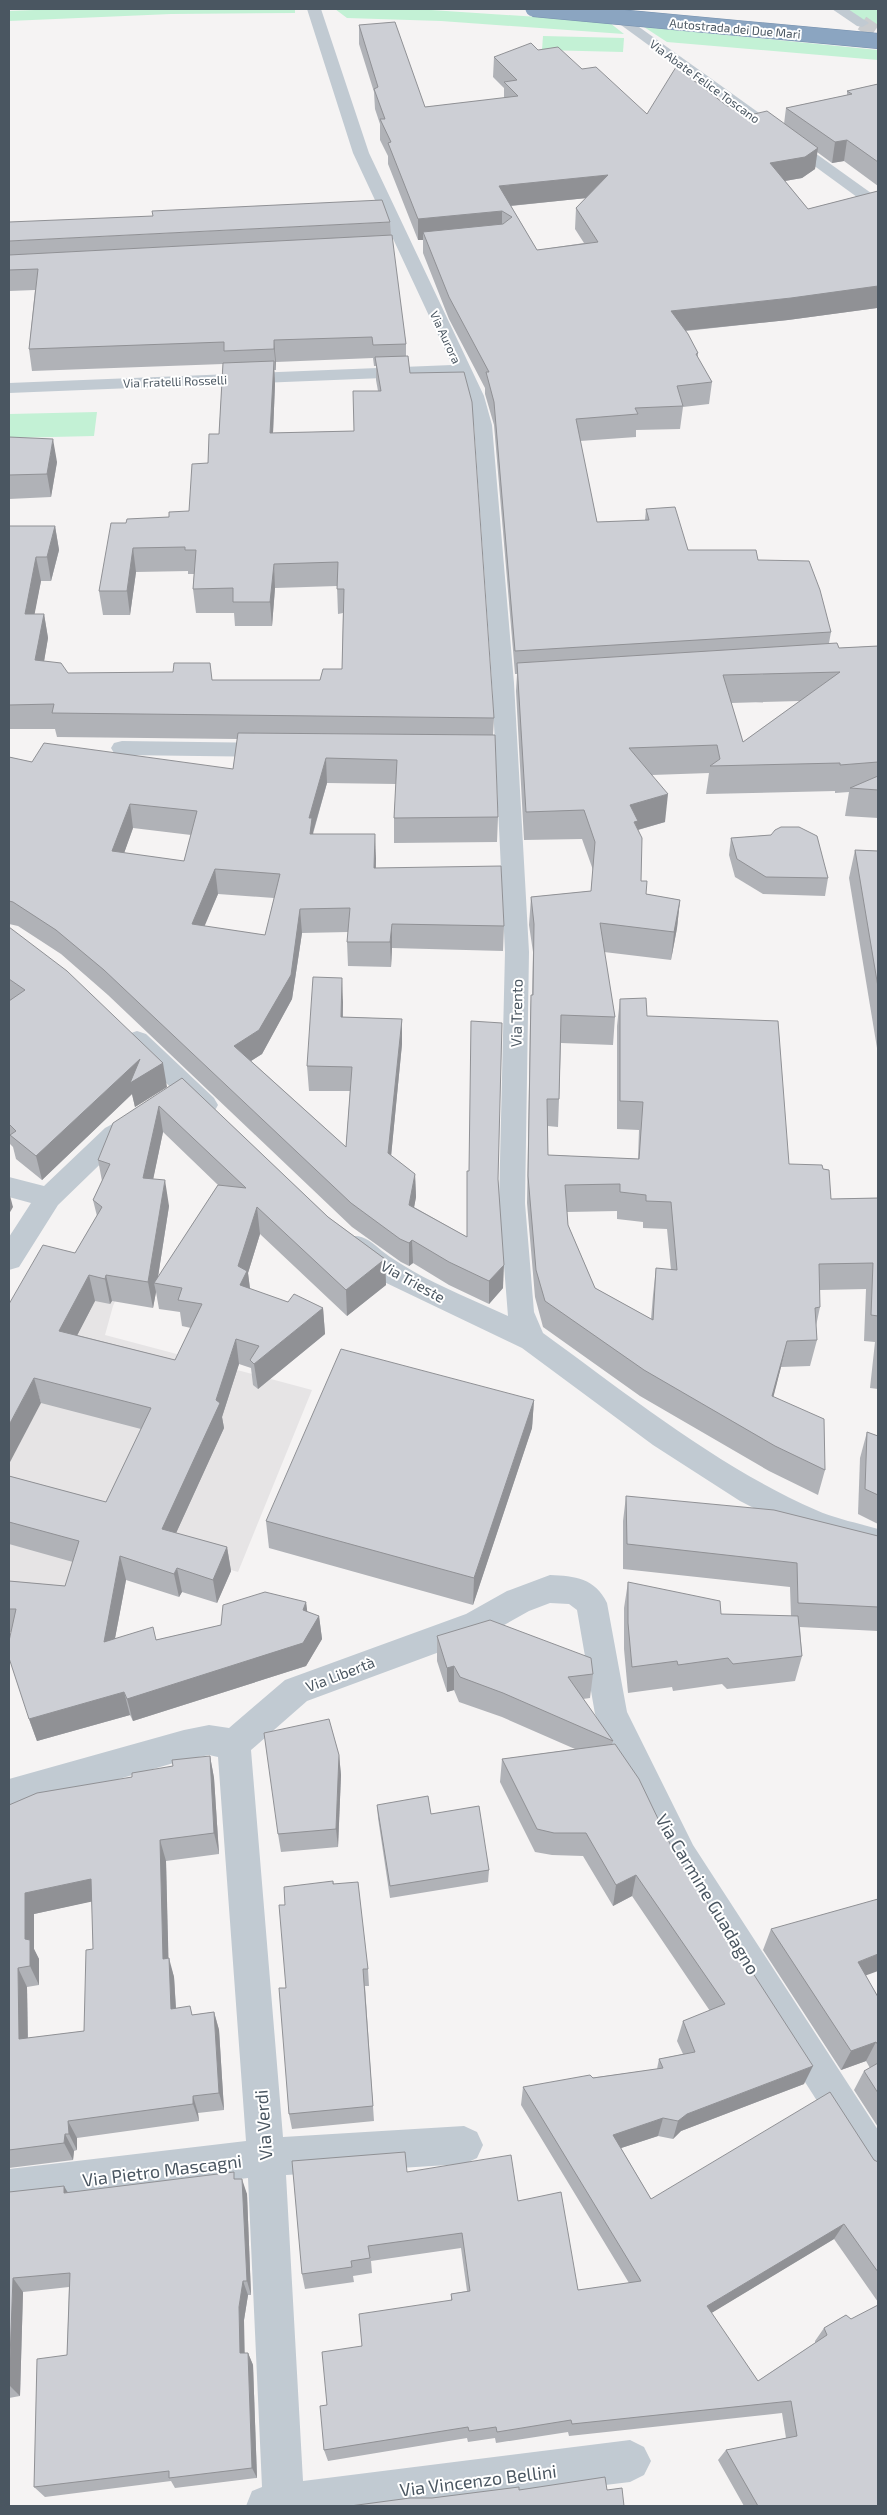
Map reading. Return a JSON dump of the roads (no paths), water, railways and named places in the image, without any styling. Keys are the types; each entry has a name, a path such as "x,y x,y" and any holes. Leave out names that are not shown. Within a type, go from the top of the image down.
{"highway":[{"name":"Autostrada dei Due Mari","path":"533,9 878,41"},
{"name":"Autostrada dei Due Mari","path":"628,9 878,32"}],"street":[{"name":"Via Aurora","path":"314,9 361,153 480,407 513,682"},
{"name":"Via Abate Felice Toscano","path":"606,9 878,205"},
{"path":"839,9 862,23"},
{"path":"384,249 424,246"},
{"name":"Via Fratelli Rosselli","path":"9,388 462,370"},
{"name":"Via Trento","path":"513,682 497,751 517,952 512,1203 520,1312 532,1340"},
{"path":"122,748 290,750"},
{"path":"119,1022 169,1100 225,1125"},
{"path":"9,1259 49,1198 114,1135 169,1100"},
{"path":"9,1187 49,1198"},
{"name":"Via Trieste","path":"334,1228 390,1272 532,1340 663,1436 751,1492 810,1522 878,1542"},
{"name":"Via Libertà","path":"234,1744 296,1690 477,1624 518,1601 550,1589 576,1590 591,1603"},
{"name":"Via Carmine Guadagno","path":"591,1603 611,1714 660,1816 681,1856 878,2163"},
{"path":"9,1795 184,1745 209,1740 234,1744"},
{"name":"Via Verdi","path":"234,1744 266,2157 278,2505"},
{"name":"Via Pietro Mascagni","path":"9,2188 266,2157 464,2145"},
{"name":"Via Vincenzo Bellini","path":"278,2505 630,2461"}],"tunnel":[{"path":"862,23 878,34"}]}
